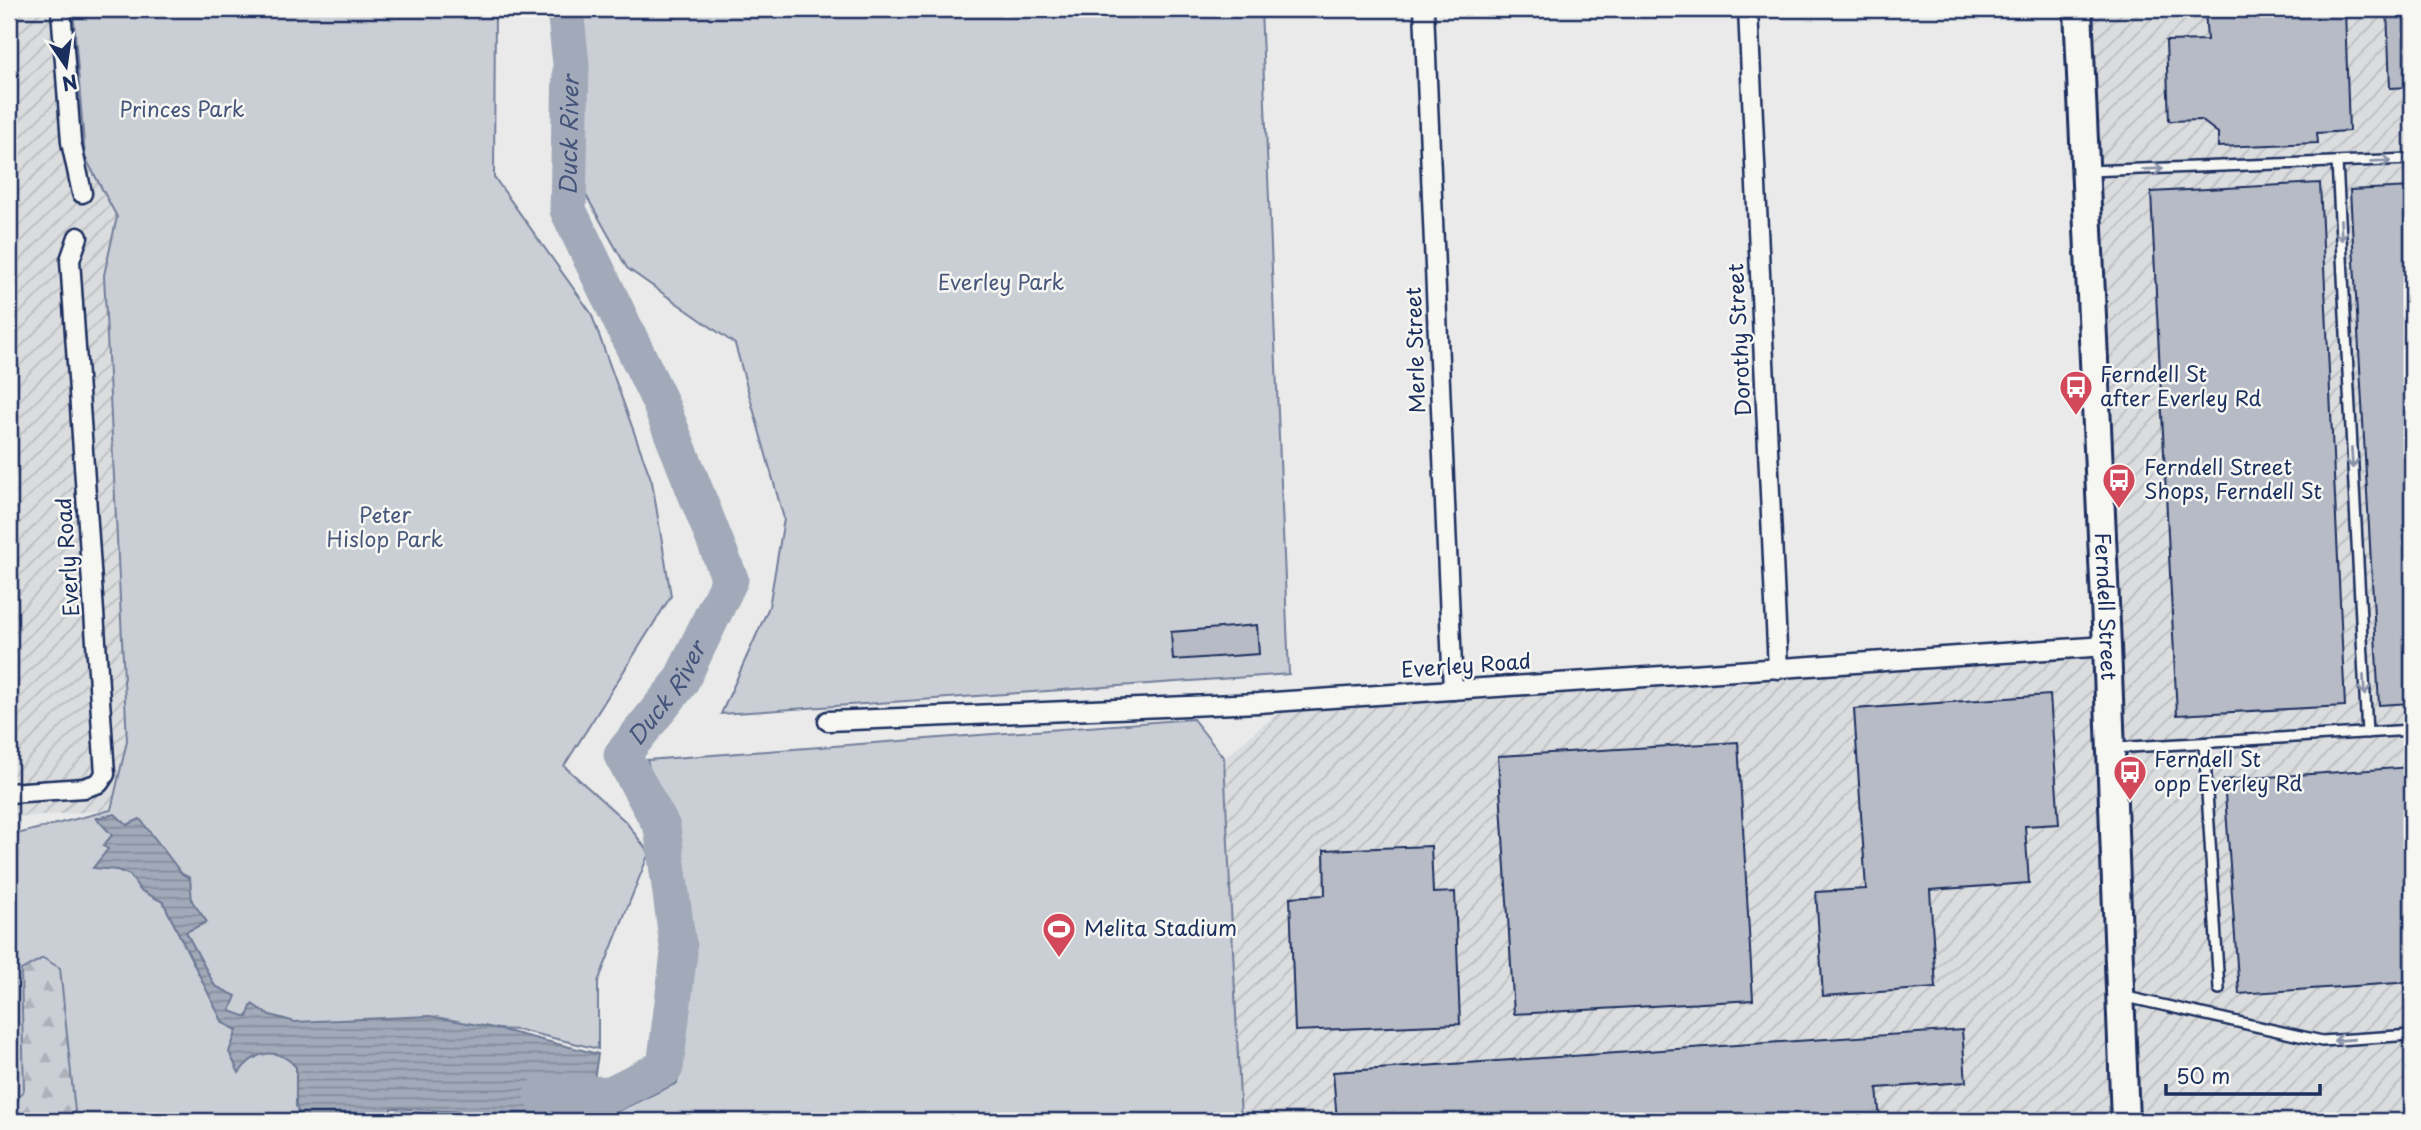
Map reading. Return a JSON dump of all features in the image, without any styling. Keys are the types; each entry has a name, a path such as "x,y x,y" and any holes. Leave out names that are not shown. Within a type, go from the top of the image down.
{"main road":[{"name":"Ferndell Street","path":"2078,9 2125,1121"}],"street":[{"path":"61,9 71,142 82,193"},
{"name":"Merle Street","path":"1424,9 1453,690"},
{"name":"Dorothy Street","path":"1748,9 1778,669"},
{"name":"Everly Road","path":"9,793 84,789 99,783 105,774 70,260 78,237"},
{"name":"Everley Road","path":"828,721 1259,703 2107,646"}],"lane":[{"path":"2085,172 2412,159"},
{"path":"2337,162 2367,733"},
{"path":"2111,749 2412,730"},
{"path":"2204,743 2219,989"},
{"path":"2120,996 2322,1041 2412,1035"}],"shaded area":[{"path":"9,9 73,9 85,156 117,217 104,275 127,741 111,810 9,818"},
{"path":"2078,9 2412,9 2412,1121 1241,1121 1224,758 1293,700 2107,646"}],"green space":[{"path":"73,9 495,9 494,177 591,313 652,482 671,596 564,766 626,822 649,853 598,982 598,1049 520,1030 394,1025 325,1121 9,1121 9,836 111,810 127,741 104,275 117,217 85,157"},
{"name":"Everley Park","path":"570,9 1261,9 1289,674 721,714 769,607 784,519 735,344 627,268 556,142 574,27"},
{"path":"1193,719 1224,758 1241,1121 597,1121 677,1083 696,944 647,760"},
{"path":"43,958 60,968 76,1121 9,1121 9,1114 24,1089 21,970"},
{"path":"397,1111 545,1121 398,1121"}],"water":[{"path":"115,814 127,825 140,819 182,874 190,878 192,901 207,922 186,932 215,986 236,996 230,1011 247,1017 252,1004 267,1014 295,1022 430,1016 494,1028 598,1054 588,1119 391,1108 391,1121 301,1121 296,1106 296,1067 289,1060 266,1054 252,1060 239,1073 229,1052 237,1030 223,1023 163,902 140,890 130,875 117,870 93,868 108,849 103,846 112,835 96,818"}],"building":[{"path":"2205,9 2345,9 2349,131 2317,133 2318,143 2218,147 2218,133 2201,120 2169,121 2166,41 2207,40"},
{"path":"2387,9 2412,9 2412,87 2390,88"},
{"path":"2320,183 2345,706 2177,715 2151,192"},
{"path":"2412,187 2412,703 2379,705 2350,190"},
{"path":"1257,625 1259,654 1173,660 1171,632"},
{"path":"2050,695 2059,824 2025,826 2029,883 1930,890 1936,988 1823,996 1816,892 1866,889 1854,709"},
{"path":"1738,742 1753,1000 1514,1014 1498,756"},
{"path":"2412,767 2412,982 2239,994 2224,780"},
{"path":"1431,846 1433,893 1455,892 1460,1024 1295,1031 1290,897 1325,895 1324,850"},
{"path":"1962,1030 1966,1082 1877,1088 1880,1121 1337,1121 1333,1072"}],"waterway":[{"name":"Duck River","path":"542,1095 611,1094 665,1067 679,953 662,827 622,755 680,683 730,579 659,400 568,210 571,64 565,9"}],"place":[{"name":"Ferndell St after Everley Rd","path":"2076,417"},
{"name":"Ferndell Street Shops, Ferndell St","path":"2119,510"},
{"name":"Ferndell St opp Everley Rd","path":"2130,802"},
{"name":"Melita Stadium","path":"1059,959"}],"park label":[{"name":"Princes Park","path":"182,110"},
{"name":"Peter Hislop Park","path":"385,528"}]}
